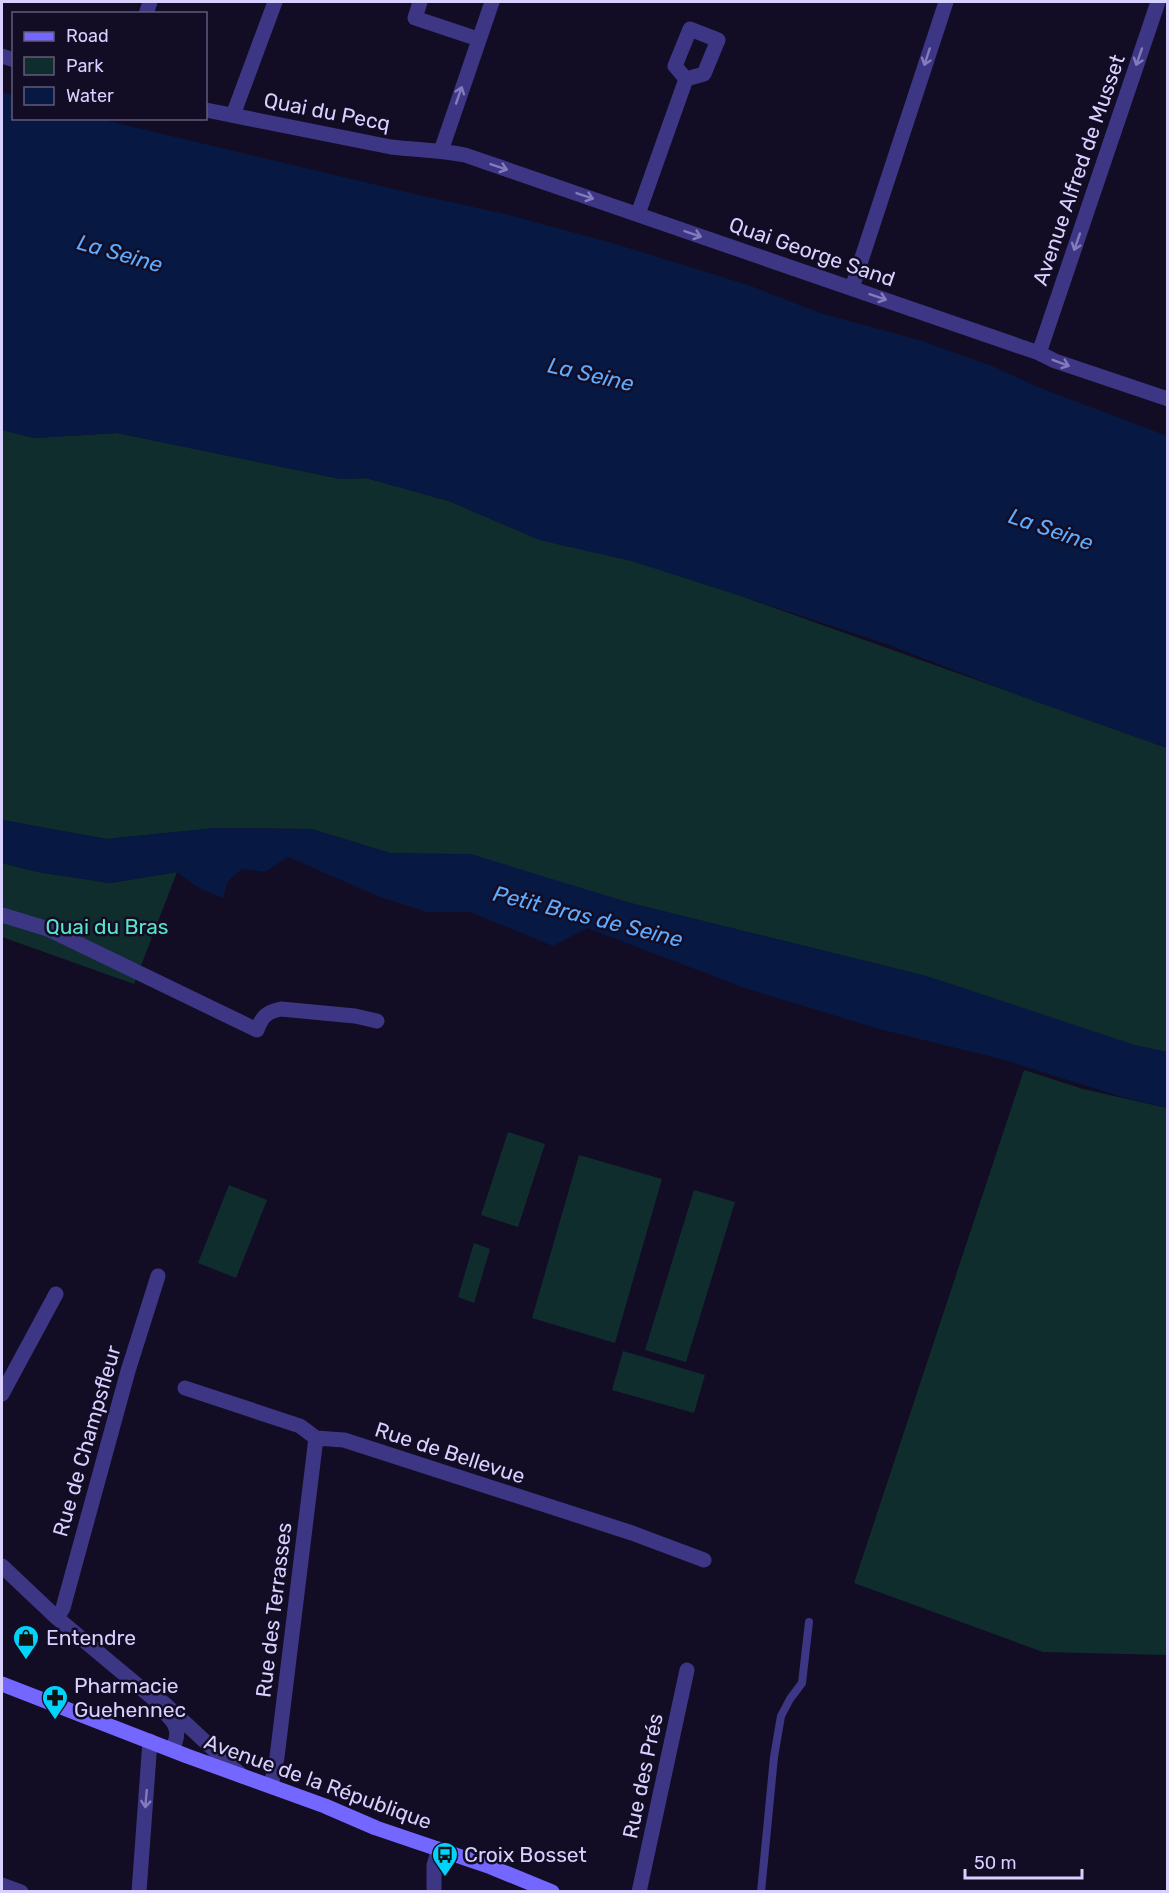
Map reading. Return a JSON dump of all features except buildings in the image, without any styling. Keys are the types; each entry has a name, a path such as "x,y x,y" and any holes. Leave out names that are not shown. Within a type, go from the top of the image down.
{"main road":[{"name":"Avenue de la République","path":"2,1684 325,1806 376,1828 552,1892"}],"street":[{"path":"233,115 275,2"},
{"path":"420,2 415,18 478,39"},
{"path":"441,150 492,2"},
{"path":"852,288 945,2"},
{"name":"Avenue Alfred de Musset","path":"1039,353 1158,2"},
{"path":"638,214 686,79"},
{"name":"Quai du Pecq","path":"207,110 391,147 441,150"},
{"name":"Quai George Sand","path":"441,150 465,155 638,214 1039,353 1055,362 1167,399"},
{"path":"2,915 48,929 257,1030 262,1018 270,1011 281,1009 355,1016 377,1021"},
{"name":"Rue de Champsfleur","path":"57,1618 63,1608 128,1371 158,1276"},
{"path":"2,1394 56,1294"},
{"name":"Rue de Bellevue","path":"185,1388 300,1426 316,1437 344,1440 632,1533 704,1560"},
{"name":"Rue des Terrasses","path":"271,1786 277,1757 316,1437"},
{"path":"2,1566 57,1618 154,1699 161,1701 242,1776"},
{"name":"Rue des Prés","path":"639,1892 687,1670"},
{"path":"154,1699 157,1706 177,1727 178,1734 172,1750"},
{"path":"188,1756 196,1741 194,1732"},
{"path":"139,1892 150,1741"},
{"path":"434,1892 434,1865 439,1849"},
{"path":"2,1885 21,1892"}],"lane":[{"path":"761,1892 774,1757 781,1716 802,1683 809,1622"}],"green space":[{"path":"2,430 34,438 117,433 341,479 366,478 449,501 540,540 632,561 738,595 1167,748 1167,1052 1134,1045 926,976 630,903 471,855 390,853 311,829 219,828 106,839 2,820"},
{"name":"Quai du Bras","path":"2,863 38,872 110,883 177,872 134,984 2,937"},
{"path":"1024,1070 1083,1089 1167,1108 1167,1655 1043,1652 854,1583"},
{"path":"508,1132 545,1144 518,1227 481,1215"},
{"path":"579,1155 662,1179 615,1343 532,1318"},
{"path":"229,1185 267,1200 236,1278 198,1263"},
{"path":"694,1190 735,1202 686,1362 645,1350"},
{"path":"474,1243 490,1249 474,1303 458,1297"},
{"path":"623,1351 705,1375 694,1413 612,1390"}],"water":[{"name":"La Seine","path":"2,92 12,95 12,120 104,120 505,214 612,243 748,285 820,313 919,340 992,366 1038,387 1167,436 1167,748 1018,695 889,645 632,561 540,540 449,501 367,478 341,479 117,433 34,438 2,430"},
{"name":"Petit Bras de Seine","path":"2,820 106,839 213,828 311,829 390,853 471,854 630,903 926,976 1134,1045 1167,1052 1167,1108 1122,1097 1001,1059 879,1029 745,988 587,928 553,946 470,912 427,912 380,897 288,857 265,872 242,869 228,881 223,898 197,887 177,872 110,883 38,872 2,863"}],"place":[{"name":"Entendre","path":"26,1661"},
{"name":"Pharmacie Guehennec","path":"55,1721"},
{"name":"Croix Bosset","path":"445,1878"}]}
